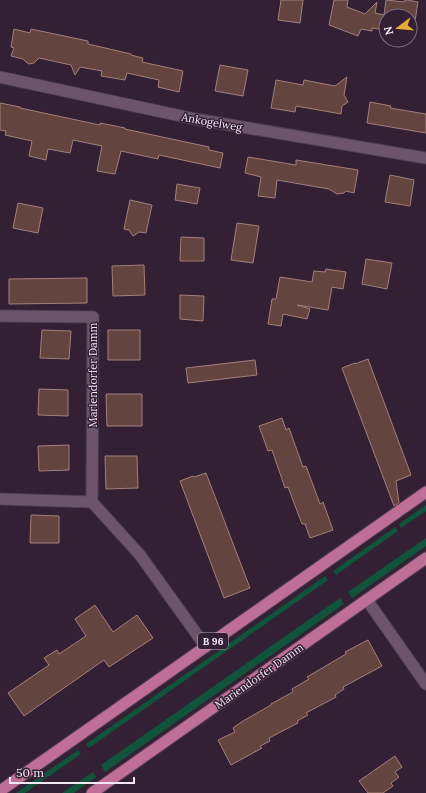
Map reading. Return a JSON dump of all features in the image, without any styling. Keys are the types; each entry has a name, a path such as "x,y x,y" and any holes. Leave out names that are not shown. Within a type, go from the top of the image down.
{"main road":[{"name":"B 96","path":"0,791 426,492"},
{"name":"Mariendorfer Damm","path":"92,793 426,558"}],"street":[{"name":"Ankogelweg","path":"0,77 195,119 426,158"},
{"name":"Mariendorfer Damm","path":"0,316 93,317 92,502"},
{"path":"0,499 92,502 140,554 206,647"},
{"path":"367,600 426,684"}],"green space":[{"path":"426,505 426,511 401,528 399,524"},
{"path":"395,527 398,531 336,575 333,571"},
{"path":"426,538 426,546 352,598 348,592"},
{"path":"325,576 328,580 89,748 86,744"},
{"path":"340,598 344,604 105,772 101,765"},
{"path":"78,750 81,754 25,793 16,793"},
{"path":"93,772 96,777 74,793 62,793"}],"building":[{"path":"281,0 303,0 300,23 278,20"},
{"path":"334,0 348,0 347,7 365,14 377,2 375,13 378,14 378,29 372,28 372,31 361,29 358,36 329,25"},
{"path":"386,0 404,2 407,0 418,2 417,8 385,8"},
{"path":"14,29 30,33 31,29 88,41 88,44 143,58 142,62 183,71 179,92 158,87 159,80 127,73 125,80 101,76 102,71 80,67 75,75 71,65 39,58 34,63 29,64 23,59 11,56 14,48 11,47"},
{"path":"220,65 248,70 243,96 215,91"},
{"path":"347,77 344,95 348,102 342,106 341,114 296,106 295,112 271,108 276,80 303,85 304,80 335,86"},
{"path":"370,102 391,106 390,108 426,114 426,133 367,123"},
{"path":"0,103 100,125 100,123 125,128 209,147 209,150 223,153 220,168 159,155 158,159 121,151 115,174 97,171 102,146 73,140 70,153 48,149 46,160 29,156 32,141 5,135 6,131 0,130"},
{"path":"248,157 296,165 296,160 358,170 354,193 346,191 344,193 337,194 329,189 277,180 275,198 258,196 261,177 245,173"},
{"path":"390,175 414,180 410,206 385,202"},
{"path":"177,184 200,188 197,204 175,200"},
{"path":"130,200 152,205 146,233 139,232 133,236 129,230 124,229"},
{"path":"18,203 43,208 38,233 13,228"},
{"path":"237,223 259,226 253,263 231,260"},
{"path":"181,237 204,238 204,261 180,261"},
{"path":"366,259 392,263 387,289 362,284"},
{"path":"144,265 145,295 113,296 112,266"},
{"path":"326,269 346,272 343,289 332,287 328,310 297,305 310,309 307,319 283,314 281,326 268,324 272,299 276,299 280,277 312,282 314,271 325,272"},
{"path":"87,278 87,303 9,304 9,279"},
{"path":"180,295 204,296 203,321 180,319"},
{"path":"42,330 71,331 69,359 40,358"},
{"path":"108,330 140,330 140,360 108,360"},
{"path":"368,359 411,475 396,481 399,503 394,506 342,368"},
{"path":"255,360 257,375 188,383 186,368"},
{"path":"39,389 68,390 68,416 38,415"},
{"path":"106,394 142,394 142,426 107,426"},
{"path":"282,418 286,430 289,428 303,467 306,466 320,504 323,502 333,530 310,538 305,524 302,524 288,487 285,488 272,450 268,451 259,426"},
{"path":"69,445 69,470 39,471 38,446"},
{"path":"105,456 137,456 138,488 106,489"},
{"path":"206,473 250,588 224,598 180,481"},
{"path":"31,515 59,516 59,543 30,543"},
{"path":"95,605 113,632 137,615 153,638 109,667 104,660 24,716 8,693 49,665 44,658 57,650 59,654 86,636 75,619"},
{"path":"368,640 382,666 343,687 344,689 335,695 336,697 306,713 308,715 297,721 298,723 269,738 270,741 260,746 262,748 231,765 218,740 235,732 233,728 243,721 293,692 292,689 309,679 307,677 346,654 345,652"},
{"path":"395,756 402,767 395,772 399,777 391,783 393,786 383,793 368,793 359,781"}]}
